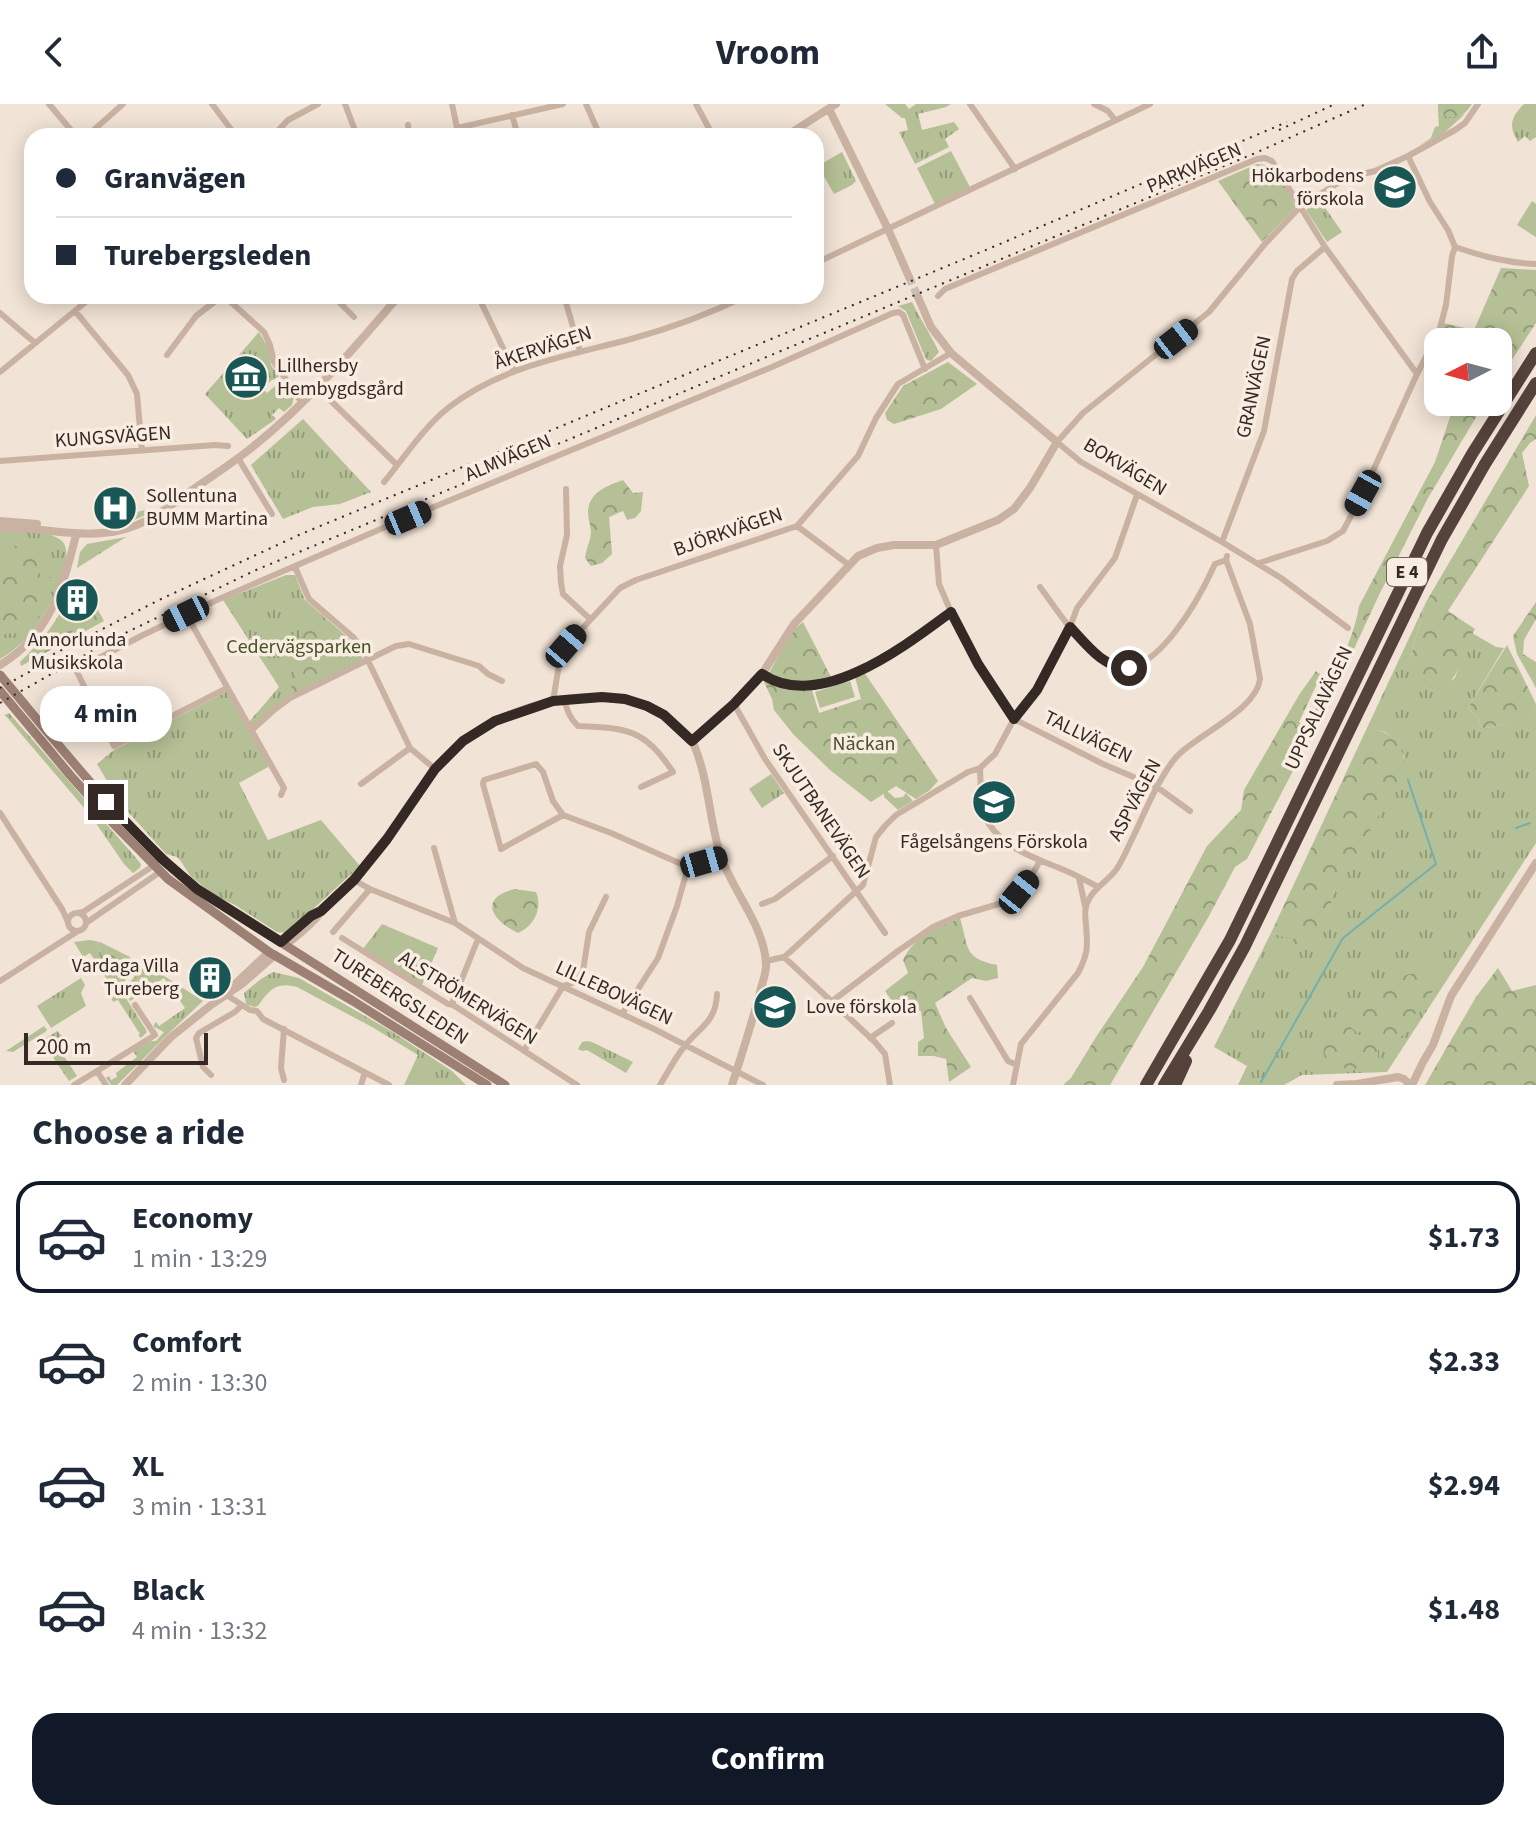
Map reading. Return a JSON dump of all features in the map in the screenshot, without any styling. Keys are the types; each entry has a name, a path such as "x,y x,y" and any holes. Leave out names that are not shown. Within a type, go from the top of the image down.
{"highway":[{"name":"UPPSALAVÄGEN","path":"1146,1085 1258,884 1427,533 1472,454 1536,353"},
{"name":"UPPSALAVÄGEN","path":"1164,1085 1245,946 1442,539 1536,383"},
{"path":"1136,1085 1210,975"},
{"path":"1175,1085 1209,1011"}],"main road":[{"name":"TUREBERGSLEDEN","path":"0,675 106,802 165,862 197,889 505,1085"},
{"name":"TUREBERGSLEDEN","path":"0,691 70,775 157,869 226,923 272,954 487,1085"},
{"path":"157,869 165,862"},
{"path":"272,954 284,944"}],"street":[{"path":"49,104 69,128"},
{"path":"96,128 123,104"},
{"path":"212,104 230,128"},
{"path":"280,128 288,120 318,104"},
{"path":"345,104 354,128"},
{"path":"452,104 457,128 563,104"},
{"path":"586,104 596,128"},
{"path":"696,104 709,128"},
{"path":"970,104 1015,169"},
{"path":"1094,104 1108,111 1115,120"},
{"path":"824,259 1150,104"},
{"path":"692,741 762,674 794,624 858,556 885,546 936,545 998,520 1014,509 1057,442 1083,413 1209,312 1301,206 1338,183 1375,171 1455,130 1465,123 1478,104"},
{"path":"798,128 830,106 909,277"},
{"path":"512,115 516,128"},
{"path":"1258,563 1327,541 1343,531 1439,332 1455,247 1408,156"},
{"name":"PARKVÄGEN","path":"938,296 945,289 1265,158 1272,161 1325,247 1417,374"},
{"name":"GRANVÄGEN","path":"1222,542 1264,431 1292,279 1325,247"},
{"path":"1455,247 1486,258 1536,264"},
{"name":"BOKVÄGEN","path":"918,297 931,327 951,353 1081,462 1258,563 1348,628"},
{"path":"0,372 83,304"},
{"path":"167,355 196,316 212,304"},
{"path":"232,304 264,332 274,362 302,403"},
{"path":"341,304 354,317"},
{"path":"0,528 30,528 76,535 108,533 139,524 158,514 238,458 302,403 392,304"},
{"path":"482,304 514,371"},
{"path":"566,304 580,351"},
{"name":"ÅKERVÄGEN","path":"384,482 445,409 464,396 514,371 670,327 730,304"},
{"path":"75,311 128,375 135,388 142,451"},
{"path":"0,313 35,343"},
{"name":"ALMVÄGEN","path":"227,688 114,746 76,670 186,614 893,313 903,315 925,369"},
{"name":"BJÖRKVÄGEN","path":"553,701 566,646 620,588 797,526 858,456 876,418 898,384 951,353"},
{"path":"330,400 397,465"},
{"name":"KUNGSVÄGEN","path":"0,461 228,446"},
{"path":"238,458 272,514"},
{"path":"566,489 567,535 560,566 563,594 590,619"},
{"path":"766,961 784,957 863,885 876,837 896,815 980,768 995,754 1014,719 1037,690 1077,608 1115,558 1137,495"},
{"path":"0,521 45,525 76,535"},
{"path":"797,526 849,565"},
{"path":"30,528 60,537 66,542 68,567"},
{"path":"4,663 33,638 53,607 65,581 76,535"},
{"name":"TALLVÄGEN","path":"936,545 939,584 951,612 978,664 1014,719 1103,764 1157,787 1190,811"},
{"path":"1040,587 1070,627 1094,652 1115,667 1132,668 1151,658 1179,626 1205,588 1215,564 1226,560 1231,549"},
{"name":"ASPVÄGEN","path":"1085,906 1098,887 1116,870 1173,761 1185,748 1221,725 1246,703 1260,685 1250,624 1226,560"},
{"path":"295,567 309,599 362,648 410,748 435,769"},
{"path":"762,674 795,686 827,682 880,659 951,612"},
{"path":"186,614 284,788 281,795"},
{"path":"252,730 290,698 396,646 409,644 479,666 502,681"},
{"path":"284,944 311,916 321,911 354,880 387,839 435,769 463,741 495,721 553,701 602,697 625,699 664,715 692,741 721,858 755,927 766,961 756,1007 732,1085"},
{"path":"564,699 567,711 578,726 620,729 646,740 661,754 673,772 641,787"},
{"name":"SKJUTBANEVÄGEN","path":"734,704 765,759 885,933"},
{"path":"361,784 410,748"},
{"path":"563,815 501,849 484,780 536,764 543,772 553,801 563,815 688,867 721,858"},
{"path":"980,768 983,807 989,824 1008,844 1098,887"},
{"path":"0,813 62,909 68,924 78,931"},
{"path":"434,848 455,923"},
{"path":"762,904 775,899 833,856"},
{"path":"831,1002 933,927 1009,901 1030,878 1040,861"},
{"path":"1337,1085 1386,1082 1395,1077 1411,1085 1433,1045 1451,996 1536,863"},
{"path":"622,1014 658,958 688,867"},
{"path":"66,938 70,917 157,869"},
{"path":"0,981 83,928 157,869"},
{"path":"1013,1085 1021,1044 1068,986 1085,959 1088,949 1085,906 1078,877"},
{"name":"LILLEBOVÄGEN","path":"354,880 455,923 523,968 763,1085"},
{"path":"333,932 370,889"},
{"path":"524,1051 563,986 576,982 583,971 589,932 606,897"},
{"path":"62,909 84,917 86,923"},
{"name":"ALSTRÖMERVÄGEN","path":"342,938 577,1085"},
{"path":"453,1005 478,939"},
{"path":"125,1085 171,1037 242,984 272,954"},
{"path":"784,957 885,1054 890,1085"},
{"path":"225,994 250,1010 257,1011 263,1019 389,1085"},
{"path":"660,1085 685,1045 709,1020 717,1005 717,994"},
{"path":"970,998 1008,1061 1017,1065"},
{"path":"74,1085 155,1035 135,1005"},
{"path":"211,1075 203,1067 196,1038 242,1005"},
{"path":"870,1038 892,1023"},
{"path":"284,1029 281,1068 284,1080"},
{"path":"1401,1078 1423,1062"},
{"path":"97,1071 106,1085"},
{"path":"361,1085 365,1072"}],"green space":[{"path":"885,104 905,104 909,109 916,104 951,104 918,114 922,130 954,122 959,129 945,139 949,147 915,164 899,132 908,130 905,118"},
{"path":"1438,104 1472,104 1465,113 1453,118 1438,112"},
{"path":"1524,104 1536,104 1536,137 1530,141 1525,136 1518,142 1512,122"},
{"path":"1438,112 1452,117 1466,113 1444,133 1419,146 1431,138 1435,127 1439,126"},
{"path":"951,151 970,187 935,204 917,168"},
{"path":"842,152 856,181 834,194 824,176 824,162"},
{"path":"1257,164 1277,173 1296,207 1262,242 1218,181"},
{"path":"1319,199 1342,232 1327,242 1306,210"},
{"path":"1532,201 1536,204 1536,237 1517,225"},
{"path":"1501,268 1536,270 1536,323 1512,360 1512,328 1475,328"},
{"path":"912,302 939,352 931,361 925,357 906,311 898,306"},
{"path":"1443,323 1465,328 1442,328"},
{"path":"259,332 269,349 271,365 279,376 262,388 267,393 282,380 294,397 292,405 284,412 279,408 272,415 276,419 247,439 205,394"},
{"path":"948,362 977,384 941,409 894,424 887,420 885,413 903,386"},
{"path":"1536,415 1536,439 1522,453 1529,486 1448,611 1475,629 1460,667 1446,685 1429,680 1413,672 1410,659 1426,602"},
{"path":"1450,416 1477,416 1428,498 1332,696 1247,859 1235,867 1110,1085 1063,1085 1071,1078 1143,967 1207,846 1241,810 1244,790 1316,671 1321,675 1299,722 1303,726 1310,720 1346,650 1359,606 1435,462"},
{"path":"303,419 371,492 340,504 313,507 283,519 251,465"},
{"path":"623,480 633,493 643,492 641,511 635,518 627,520 623,511 609,517 612,554 602,563 591,566 585,558 591,533 588,516 591,500 599,491"},
{"path":"148,509 152,512 128,523 112,525 112,519"},
{"path":"0,532 52,535 62,541 66,559 52,600 38,624 22,643 0,659"},
{"path":"0,537 2,549 13,545 25,549 43,558 55,570 51,578 38,573 37,581 46,588 42,593 48,604 44,612 21,633 5,634 0,640"},
{"path":"126,537 77,568 80,552 87,544"},
{"name":"Cedervägsparken","path":"286,575 295,575 305,600 353,642 363,659 290,696 252,727 249,722 279,687 223,600"},
{"path":"1426,602 1410,659 1429,680 1446,684 1455,678 1472,633 1496,647 1504,648 1468,708 1482,728 1517,721 1536,708 1536,843 1387,1072 1302,1075 1284,1085 1238,1085 1247,1066 1214,1047 1271,933 1294,935 1327,917 1334,891 1404,757 1386,733 1366,730"},
{"path":"1536,602 1536,619 1524,640 1523,654 1536,662 1536,688 1517,654 1513,636"},
{"path":"65,604 76,615 85,617 98,610 104,621 21,666 20,662 45,635"},
{"path":"304,604 312,607 353,642 363,659 290,696 287,693 294,683 306,612"},
{"name":"Näckan","path":"803,622 831,677 811,687 819,713 861,699 855,677 864,672 938,781 930,790 916,799 896,786 871,802 830,770 793,734 774,710 764,682 792,631"},
{"path":"1507,645 1536,708 1522,720 1482,728 1468,708"},
{"name":"Näckan","path":"850,681 855,697 820,708 815,692"},
{"path":"226,692 230,694 270,766 239,783 268,840 321,820 360,866 287,933 277,932 216,896 191,877 180,860 166,854 121,804 97,764 114,750"},
{"path":"9,713 141,864 140,868 133,873 124,864 91,816 5,715"},
{"path":"1366,730 1388,735 1399,745 1404,759 1402,776 1334,891 1327,918 1316,937 1301,950 1296,950 1291,944 1295,936 1286,938 1271,933"},
{"path":"771,774 784,793 762,808 749,789"},
{"name":"Näckan","path":"886,790 895,798 903,797 906,793 913,801 898,810 884,797"},
{"path":"514,889 536,892 538,898 536,916 529,926 518,933 503,923 492,909 498,896"},
{"path":"960,918 969,950 978,959 997,965 998,978 986,981 972,978 935,1003 946,1028 971,1067 949,1082 946,1059 918,1056 918,1042 924,1038 921,1011 896,1007 885,991 908,973 903,960 913,945 927,934"},
{"path":"382,924 438,948 422,985 363,949"},
{"path":"377,938 403,954 405,952 396,967 369,951"},
{"path":"74,942 100,942 97,943 101,954 123,983 112,987 90,953 83,957"},
{"path":"97,943 130,957 131,971 123,983 101,954"},
{"path":"147,965 203,1001 117,1085 111,1085 106,1078 109,1076 111,1080 117,1077 116,1073 137,1057 133,1051 156,1041 164,1032 154,1024 156,1022 159,1026 185,1008 164,978 130,1001 123,989"},
{"path":"1434,967 1439,974 1435,989 1421,1003 1406,1032 1397,1041 1381,1044 1378,1058 1363,1067 1333,1066 1322,1044 1324,1019 1341,1019 1362,1037 1367,1036 1369,1032 1359,1014 1370,992 1380,983"},
{"path":"1498,968 1512,991 1536,985 1536,1085 1425,1085 1476,997"},
{"path":"273,972 299,978 391,1031 452,1071 466,1085 404,1085 418,1055 297,987 278,986 258,1006 246,1004 244,993"},
{"path":"81,978 85,985 81,993 86,1006 51,1028 37,1006"},
{"path":"122,992 147,1032 141,1038 118,1000 113,1002 111,997"},
{"path":"44,1026 45,1032 13,1052 6,1051"},
{"path":"57,1031 62,1036 54,1041 77,1076 69,1081 42,1041"},
{"path":"587,1041 633,1062 626,1073 587,1050 578,1049 582,1042"}],"waterway":[{"path":"1261,1082 1343,938 1436,864 1408,780"},
{"path":"1516,828 1530,823"}],"tunnel":[{"path":"909,277 918,297"}],"railway":[{"path":"1279,130 1335,104"},
{"path":"0,703 117,637 256,570 1366,104"},
{"path":"46,658 159,600 301,534 1287,122"},
{"path":"0,688 56,657"}],"place":[{"name":"Hökarbodens förskola","path":"1395,187"},
{"name":"Lillhersby Hembygdsgård","path":"246,377"},
{"name":"Sollentuna BUMM Martina","path":"115,508"},
{"name":"Annorlunda Musikskola","path":"77,600"},
{"name":"Fågelsångens Förskola","path":"994,802"},
{"name":"Vardaga Villa Tureberg","path":"210,978"},
{"name":"Love förskola","path":"775,1007"}],"route":[{"path":"106,802 162,859 197,889 281,942 354,880 387,839 435,769 463,741 495,721 543,703 602,697 625,699 664,715 692,741 762,674 795,686 807,687 827,682 880,659 951,612 978,664 1014,719 1037,690 1070,627 1107,662 1115,667 1129,668"}]}
